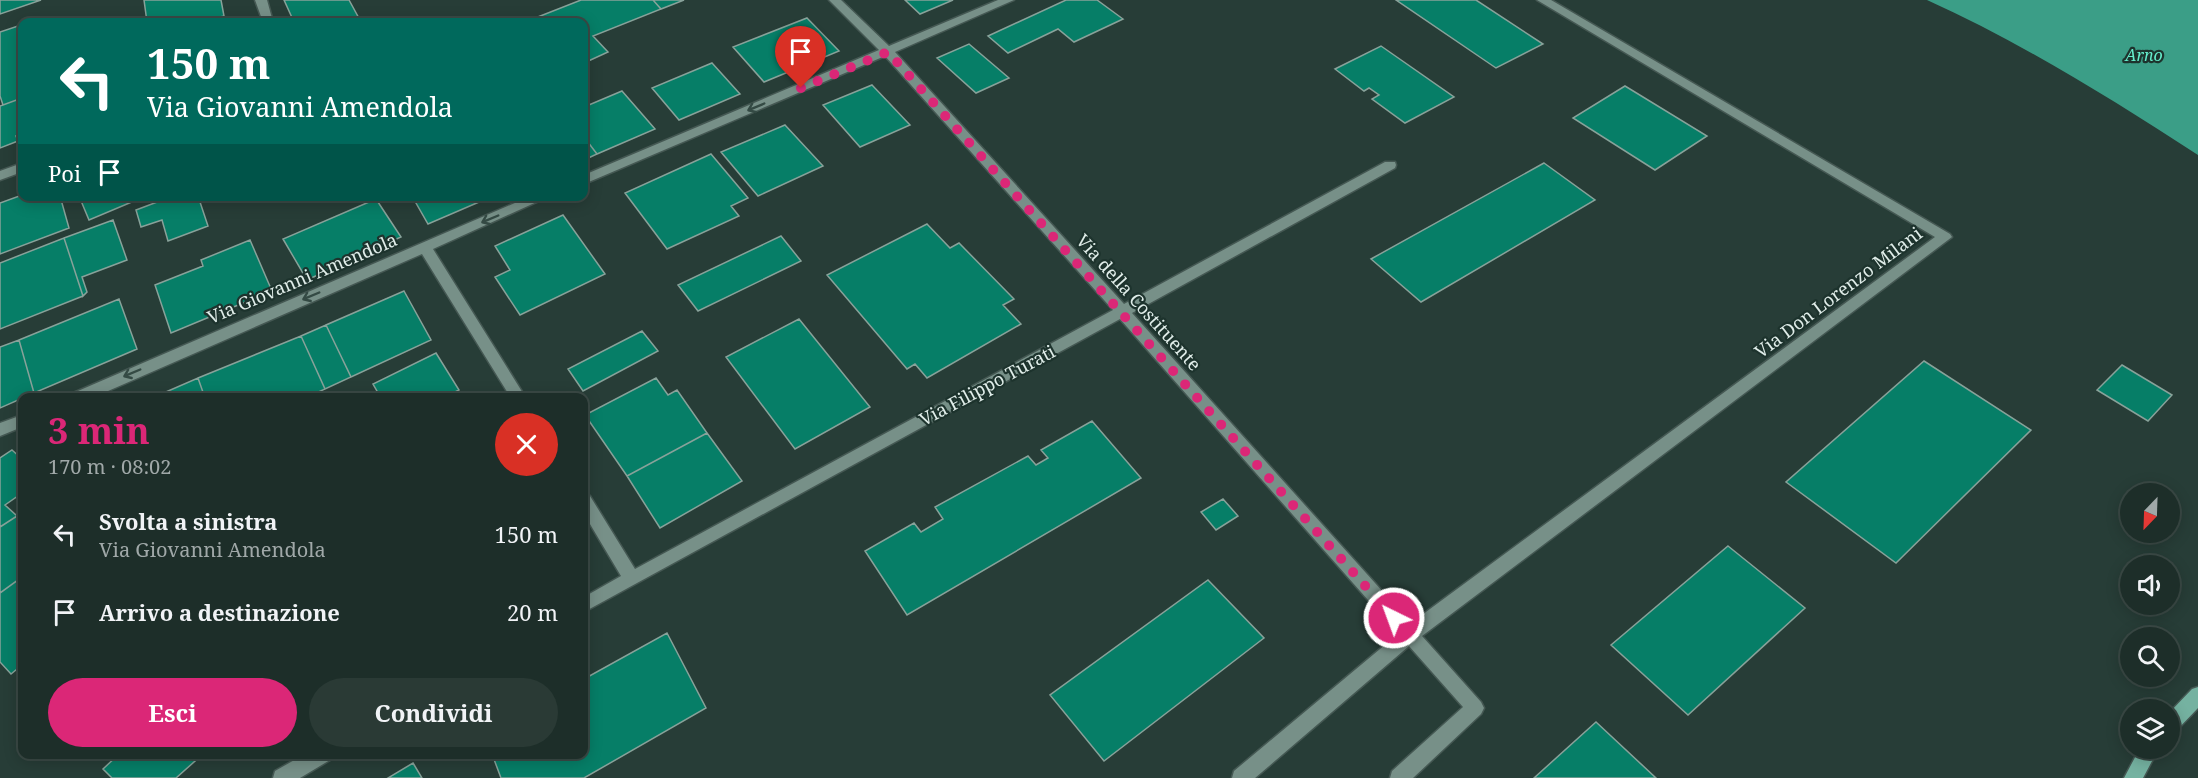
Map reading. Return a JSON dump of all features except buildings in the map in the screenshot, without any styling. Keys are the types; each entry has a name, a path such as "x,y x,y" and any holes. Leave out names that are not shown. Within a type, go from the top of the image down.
{"main road":[{"path":"2180,714 2198,695"},
{"path":"2133,778 2144,759"}],"street":[{"path":"261,0 267,18"},
{"name":"Via della Costituente","path":"835,0 888,52 1475,708 1399,778"},
{"path":"588,178 1008,0"},
{"name":"Via Don Lorenzo Milani","path":"1409,635 1945,237 1543,0"},
{"name":"Via Filippo Turati","path":"588,603 631,577 1390,165"},
{"path":"0,176 18,169"},
{"name":"Via Giovanni Amendola","path":"88,393 532,201"},
{"path":"425,247 516,393"},
{"path":"0,430 18,423"},
{"path":"588,507 631,577"},
{"path":"1240,778 1409,635"},
{"path":"282,778 314,759"}],"water":[{"name":"Arno","path":"1927,0 2198,0 2198,155 2065,72 1997,34"}],"route":[{"path":"801,88 888,52 1122,311 1394,618"}]}
